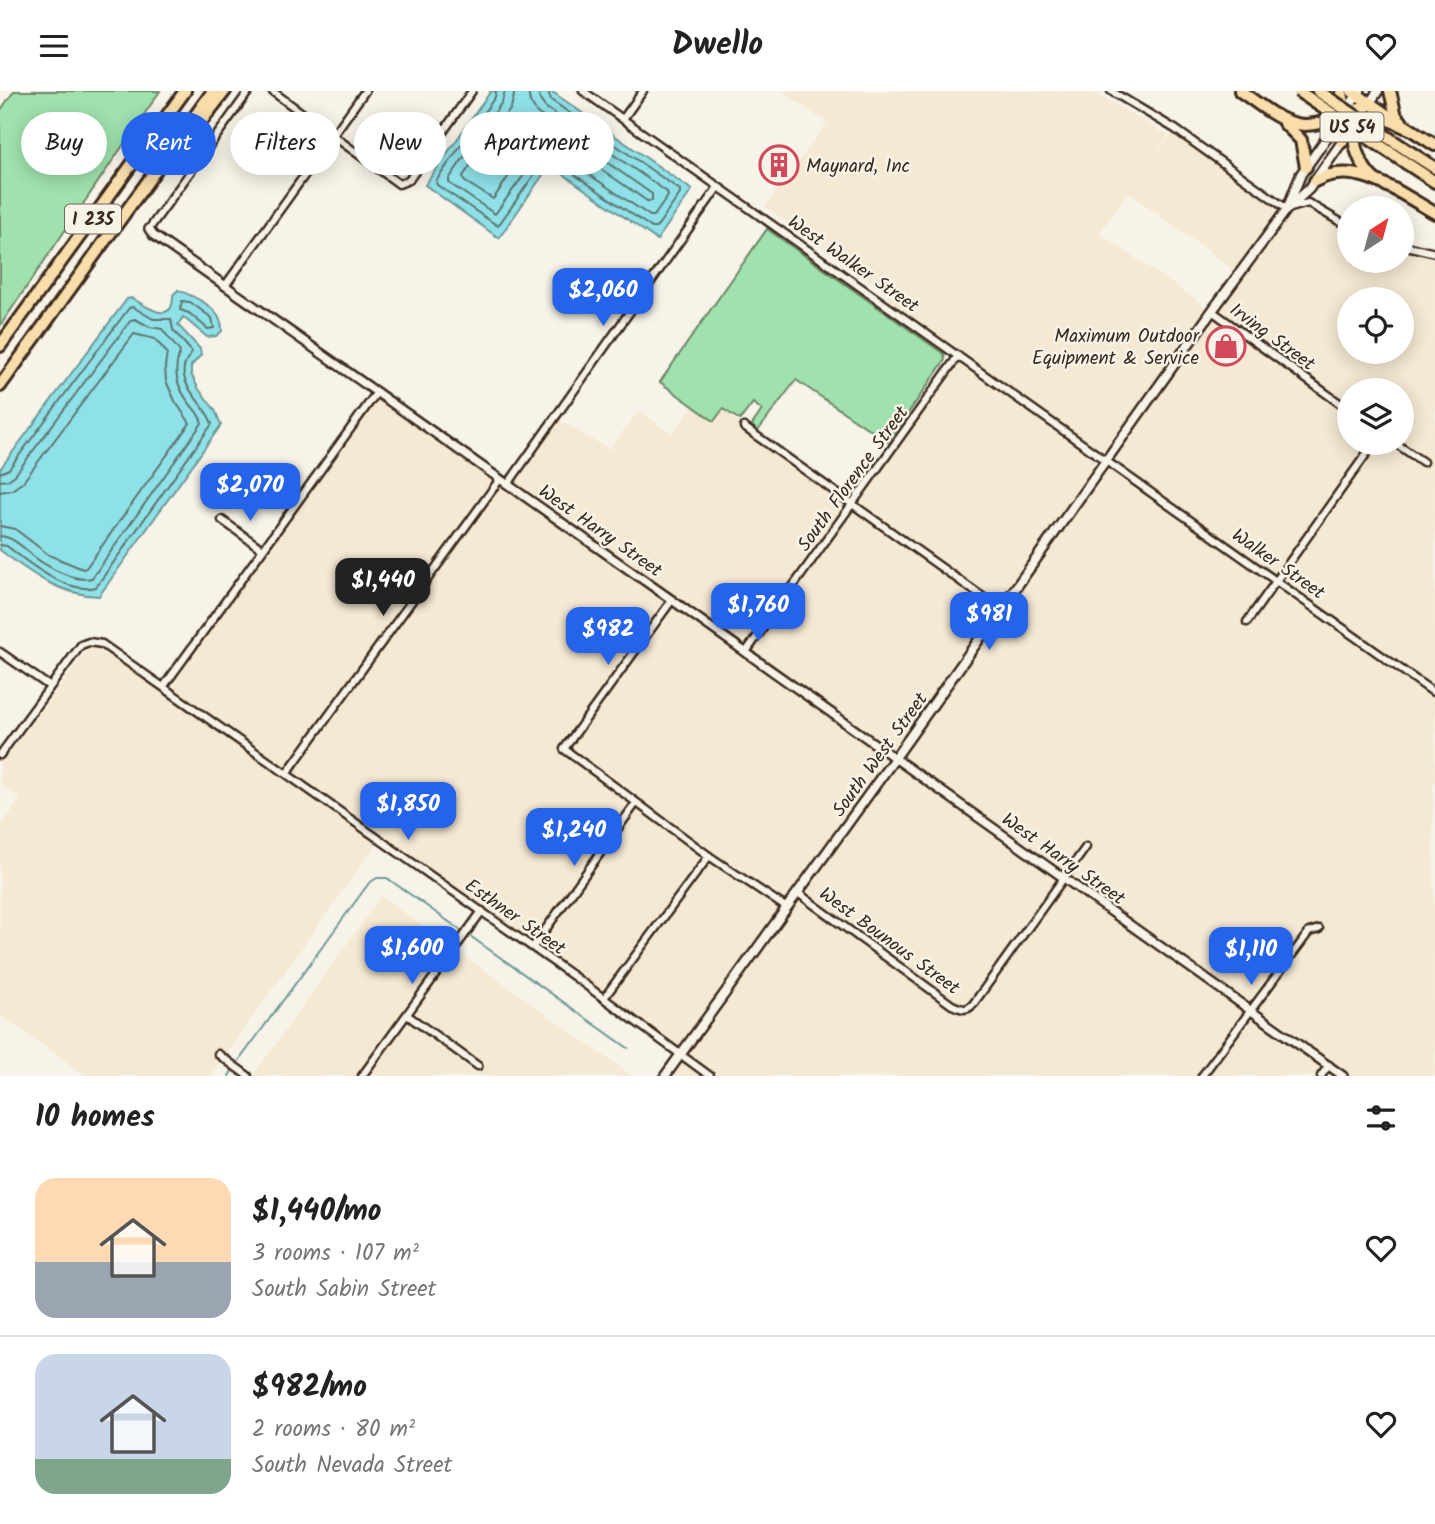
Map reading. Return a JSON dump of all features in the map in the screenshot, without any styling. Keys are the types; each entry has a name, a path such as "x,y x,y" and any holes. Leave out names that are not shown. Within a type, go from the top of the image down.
{"highway":[{"name":"I 235","path":"0,346 185,91"},
{"name":"I 235","path":"0,386 213,91"},
{"path":"143,188 157,177 225,91"},
{"path":"1240,91 1274,114 1301,141 1306,167"},
{"name":"US 54","path":"1298,91 1435,182"},
{"name":"US 54","path":"1318,91 1435,168"},
{"path":"1390,91 1396,116 1430,142"},
{"path":"1331,123 1338,108 1369,104 1430,142"},
{"path":"1274,114 1301,125 1331,123 1350,107"},
{"path":"1350,107 1407,128"},
{"path":"1342,142 1350,107"},
{"path":"1350,107 1355,147 1362,166 1377,181"},
{"path":"1355,147 1356,131 1361,124 1377,117"},
{"path":"1315,181 1332,173 1347,171 1377,181 1435,213"}],"main road":[{"path":"1350,107 1369,104 1378,91"},
{"name":"South West Street","path":"1287,209 1306,167 1331,123"},
{"name":"South West Street","path":"665,1076 1001,610 1212,311 1287,209 1309,189 1342,142"}],"street":[{"path":"149,229 249,91"},
{"path":"272,91 300,112"},
{"path":"340,125 365,91"},
{"path":"340,142 390,179 399,184 404,183 472,91"},
{"name":"West Walker Street","path":"583,91 1107,460"},
{"path":"623,119 642,91"},
{"path":"1111,91 1175,129 1287,209 1308,203 1337,220"},
{"path":"225,286 304,175"},
{"path":"508,484 718,187"},
{"name":"West Harry Street","path":"149,229 153,235 1343,1076"},
{"path":"1414,248 1435,253"},
{"name":"Irving Street","path":"1212,311 1337,401"},
{"name":"South Florence Street","path":"746,652 958,356"},
{"path":"164,686 377,392"},
{"path":"744,427 1001,610"},
{"path":"1247,622 1366,455"},
{"path":"1412,455 1423,463"},
{"name":"Walker Street","path":"1107,460 1433,692"},
{"path":"287,773 500,478"},
{"path":"222,520 262,549"},
{"path":"673,600 564,749 709,856 787,908"},
{"name":"Esthner Street","path":"49,686 81,645 94,642 118,653 710,1076"},
{"path":"0,652 49,686 0,755"},
{"path":"533,947 636,803"},
{"path":"1064,877 1086,847"},
{"path":"604,998 709,856"},
{"name":"West Bounous Street","path":"798,893 962,1010 974,1003 1064,877"},
{"path":"362,1076 482,911"},
{"path":"1202,1076 1309,932 1320,929"},
{"path":"407,1015 478,1066"},
{"path":"218,1054 248,1076"},
{"path":"1321,1076 1329,1065"}],"shaded area":[{"path":"782,91 1091,91 1168,135 1151,160 1175,129 1287,209 1305,203 1337,220 1337,273 1414,273 1414,251 1435,257 1435,1076 665,1076 681,1053 380,839 210,1076 87,1076 0,1015 0,828 20,799 0,783 0,764 94,642 164,686 377,392 508,485 555,418 609,449 639,411 672,434 693,406 713,420 723,409 852,504 958,356 885,305 888,294 765,207 827,123","holes":["1128,192 1239,274 1212,311 1099,233"]},
{"path":"381,896 632,1076 253,1076"}],"green space":[{"path":"14,91 160,91 146,112 121,112 121,148 107,169 107,112 21,112 21,175 103,175 0,326 0,111"},
{"path":"767,229 944,354 945,360 888,442 796,380 757,432 752,425 762,410 753,403 740,420 723,409 714,421 660,382"}],"water":[{"path":"491,91 551,91 581,112 476,112"},
{"path":"460,135 460,175 543,175 499,238 425,185 432,175 446,175 446,155"},
{"path":"614,135 692,190 657,240 564,175 614,175"},
{"path":"178,290 208,305 221,323 222,331 216,336 207,337 183,317 178,325 200,349 201,355 191,366 191,374 215,410 221,425 99,596 71,592 34,574 0,550 0,469 127,299 132,298 151,309 164,312 169,310 173,295"}],"waterway":[{"path":"238,1062 369,883 377,878 387,878 462,931"},
{"path":"470,936 628,1048"},
{"path":"229,1076 232,1071"}],"place":[{"name":"Maynard, Inc","path":"779,165"},
{"name":"Maximum Outdoor Equipment & Service","path":"1226,346"}]}
